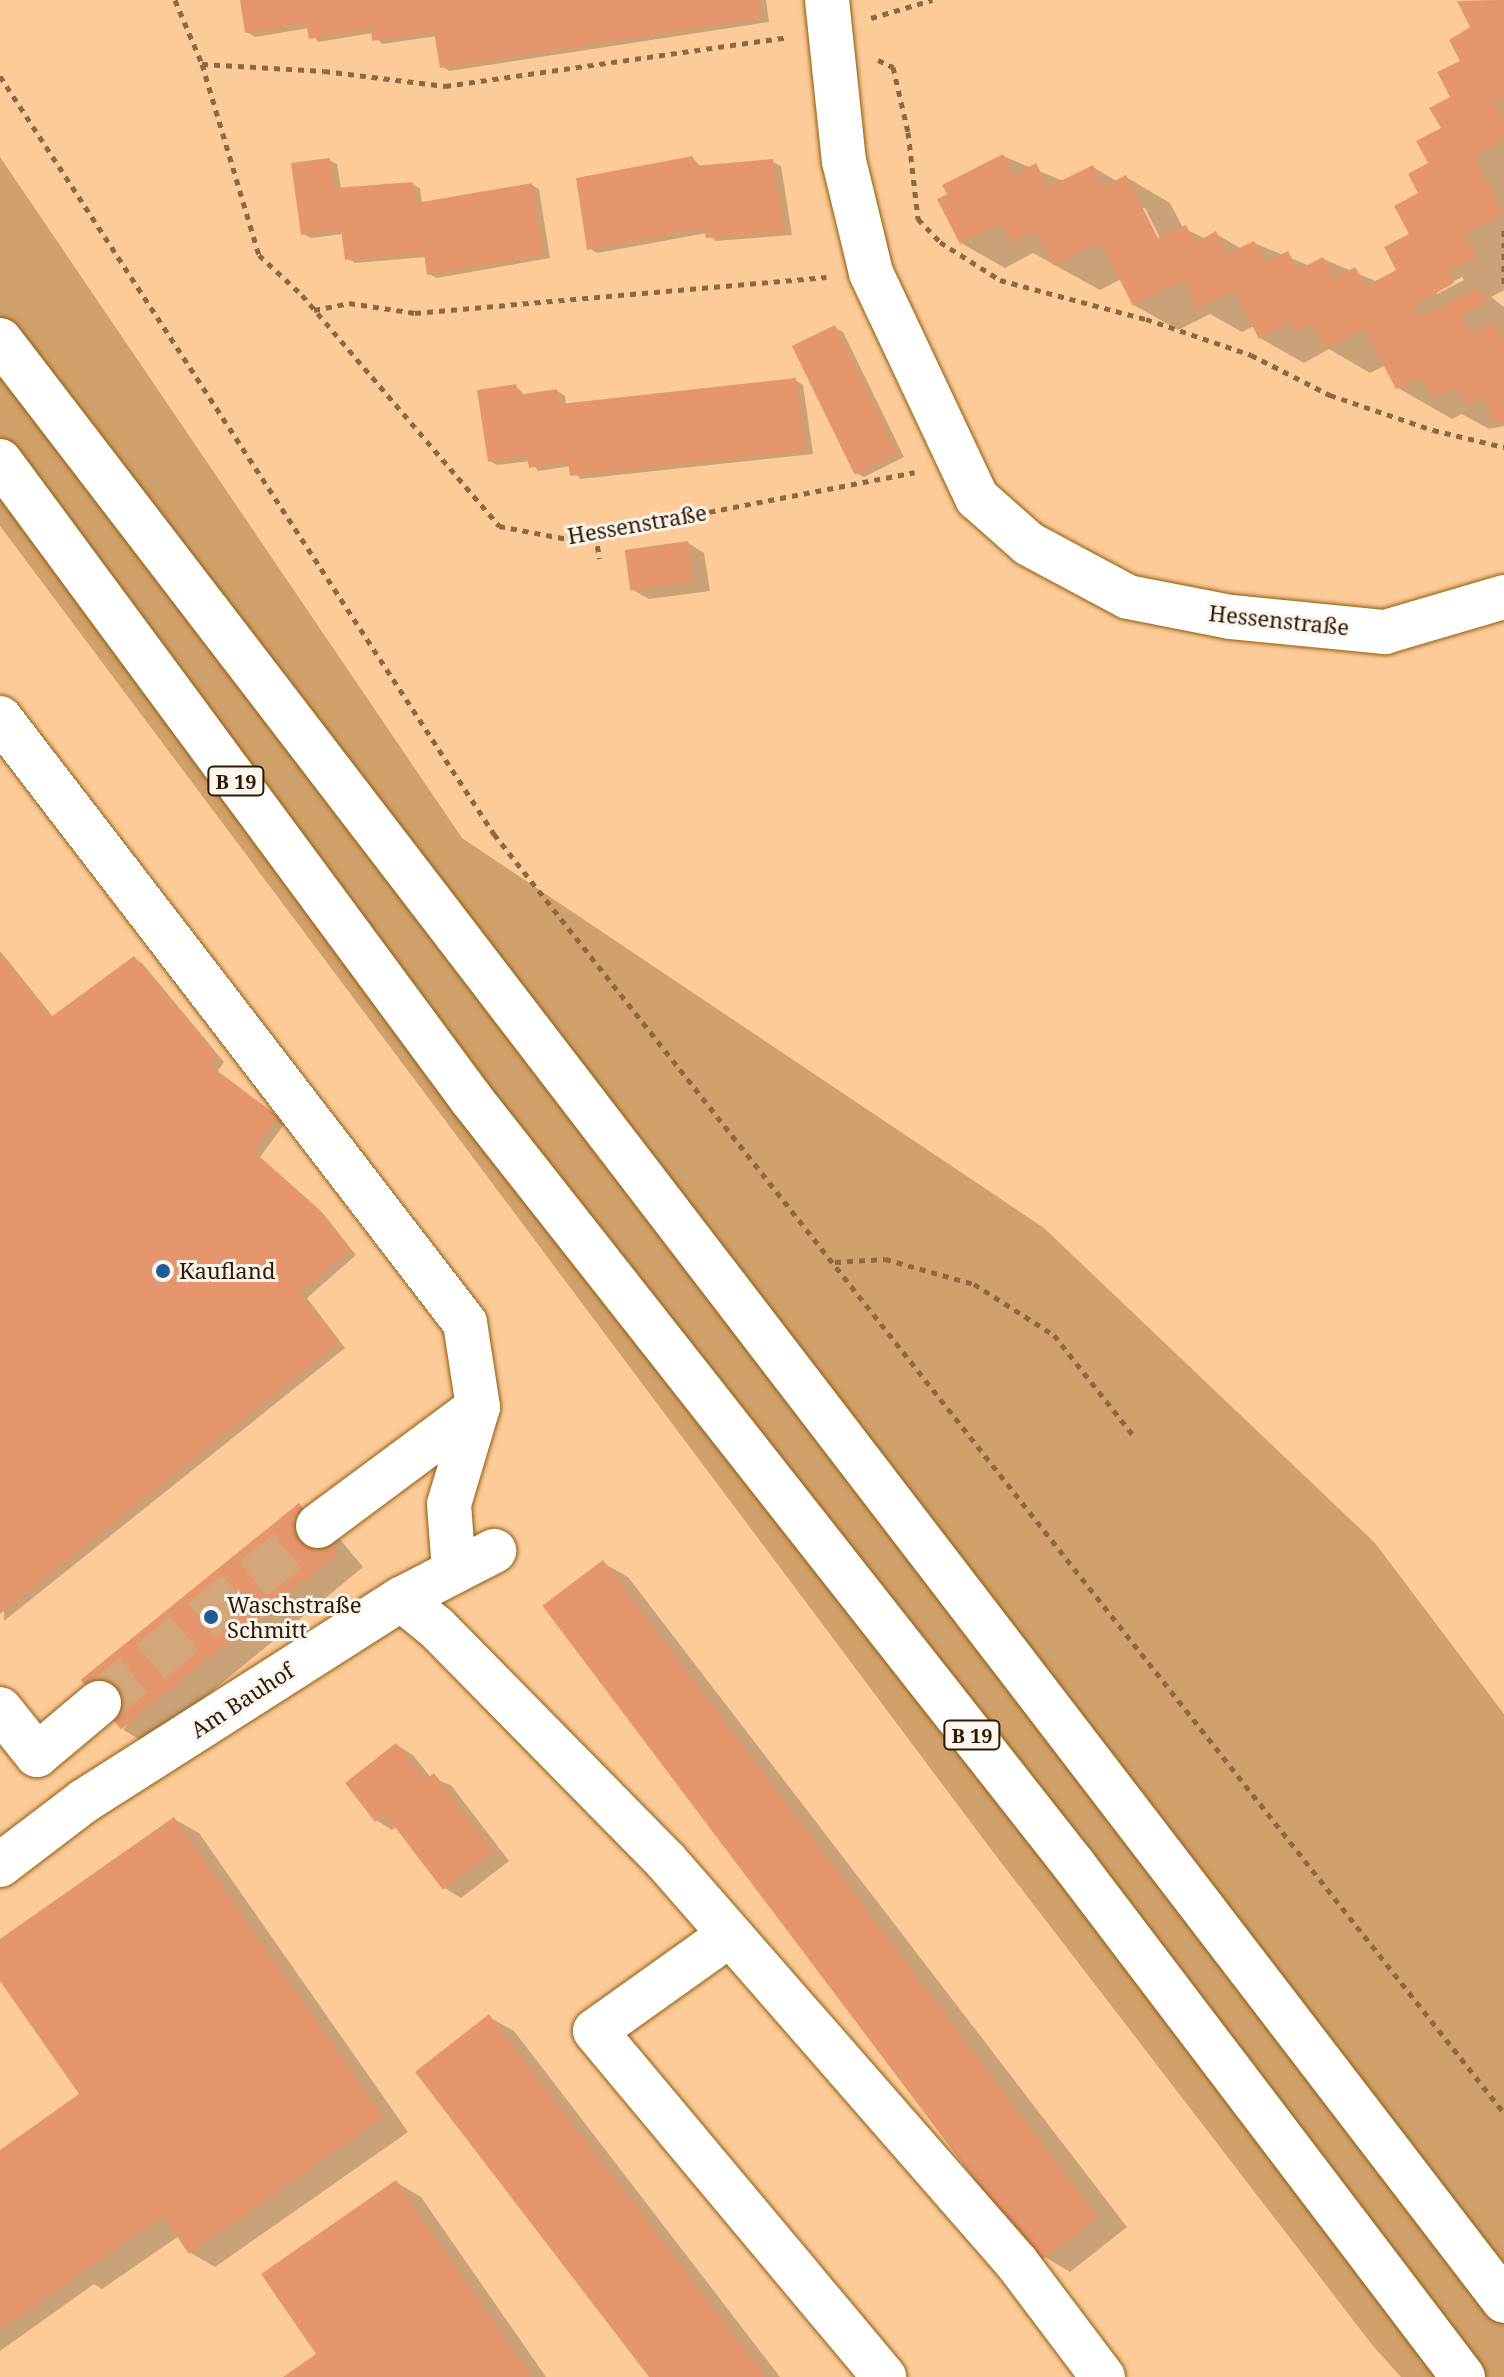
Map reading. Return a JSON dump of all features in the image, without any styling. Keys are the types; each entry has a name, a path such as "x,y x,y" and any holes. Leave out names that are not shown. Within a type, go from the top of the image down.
{"main road":[{"name":"Hessenstraße","path":"828,16 844,161 871,273 977,498 1029,544 1128,597 1231,617 1385,632 1504,597"},
{"path":"0,340 1504,2301"},
{"name":"B 19","path":"0,461 472,1100 1074,1865 1463,2377"},
{"path":"0,718 465,1323 478,1407 449,1504 454,1571"},
{"path":"318,1526 478,1407"},
{"name":"Am Bauhof","path":"0,1865 84,1801 401,1599 494,1551"},
{"path":"401,1599 437,1628 666,1861 728,1936 1017,2263 1103,2377"},
{"path":"0,1709 37,1755 99,1703"},
{"path":"728,1936 595,2031 884,2377"}],"path":[{"name":"Hessenstraße","path":"175,0 202,64 259,255 314,310 499,526 568,539 959,463"},
{"path":"202,64 324,71 445,86 932,0"},
{"path":"873,58 893,67 908,132 918,219 940,242 1000,280 1146,319 1251,355 1330,395 1433,430 1504,447"},
{"path":"0,76 494,834 1504,2113"},
{"path":"1504,230 1504,287"},
{"path":"314,310 349,303 415,313 871,273"},
{"path":"595,534 600,559"},
{"path":"834,1262 885,1259 974,1284 1054,1335 1133,1435"}],"shaded area":[{"path":"0,157 462,838 1044,1228 1375,1543 1504,1714 1504,2377 1401,2377 1373,2346 990,1848 0,526"}],"building":[{"path":"240,0 759,0 762,18 440,68 434,32 372,41 371,29 309,39 306,24 245,33"},
{"path":"1504,0 1504,98 1495,102 1504,119 1504,140 1474,156 1504,213 1465,234 1477,257 1449,272 1454,283 1414,305 1420,317 1475,288 1479,295 1484,293 1488,302 1461,316 1471,334 1494,322 1504,342 1504,420 1496,424 1482,397 1466,405 1456,387 1433,399 1421,377 1396,389 1364,328 1325,349 1311,324 1296,332 1291,322 1259,339 1234,290 1197,309 1183,281 1133,306 1101,243 1054,266 1037,231 1012,243 1001,223 960,244 937,199 947,194 942,185 1003,154 1014,175 1036,163 1048,187 1093,165 1103,187 1126,175 1158,238 1186,225 1195,243 1216,231 1227,254 1254,241 1265,262 1288,251 1298,270 1323,257 1334,279 1355,267 1366,286 1396,270 1384,247 1409,234 1394,206 1418,193 1408,174 1428,163 1416,141 1441,128 1429,108 1450,97 1437,72 1460,61 1449,40 1470,27 1457,1"},
{"path":"693,156 694,166 773,159 785,232 706,238 704,228 587,250 576,178"},
{"path":"330,158 334,188 413,182 416,203 532,183 544,255 427,275 424,253 345,260 341,229 301,235 291,163"},
{"path":"835,325 898,454 855,475 792,346"},
{"path":"796,378 806,451 570,476 568,461 529,468 527,456 488,462 477,390 516,384 518,395 557,389 560,404"},
{"path":"688,541 694,582 630,591 625,550"},
{"name":"Kaufland","path":"0,954 51,1017 134,956 218,1057 211,1066 279,1117 253,1151 315,1206 350,1250 300,1293 339,1343 0,1614"},
{"name":"Waschstraße Schmitt","path":"299,1503 339,1553 121,1730 81,1680"},
{"path":"603,1560 1098,2217 1038,2263 542,1606"},
{"path":"396,1743 425,1780 434,1773 493,1851 443,1890 385,1814 375,1822 345,1783"},
{"path":"174,1817 384,2117 189,2254 163,2216 0,2330 0,2150 79,2094 0,1981 0,1939"},
{"path":"489,2014 767,2377 649,2377 415,2072"},
{"path":"396,2180 531,2375 283,2377 316,2354 261,2274"}],"tunnel":[{"path":"99,1703 318,1526"}],"place":[{"name":"Kaufland","path":"163,1271"},
{"name":"Waschstraße Schmitt","path":"211,1617"}]}
